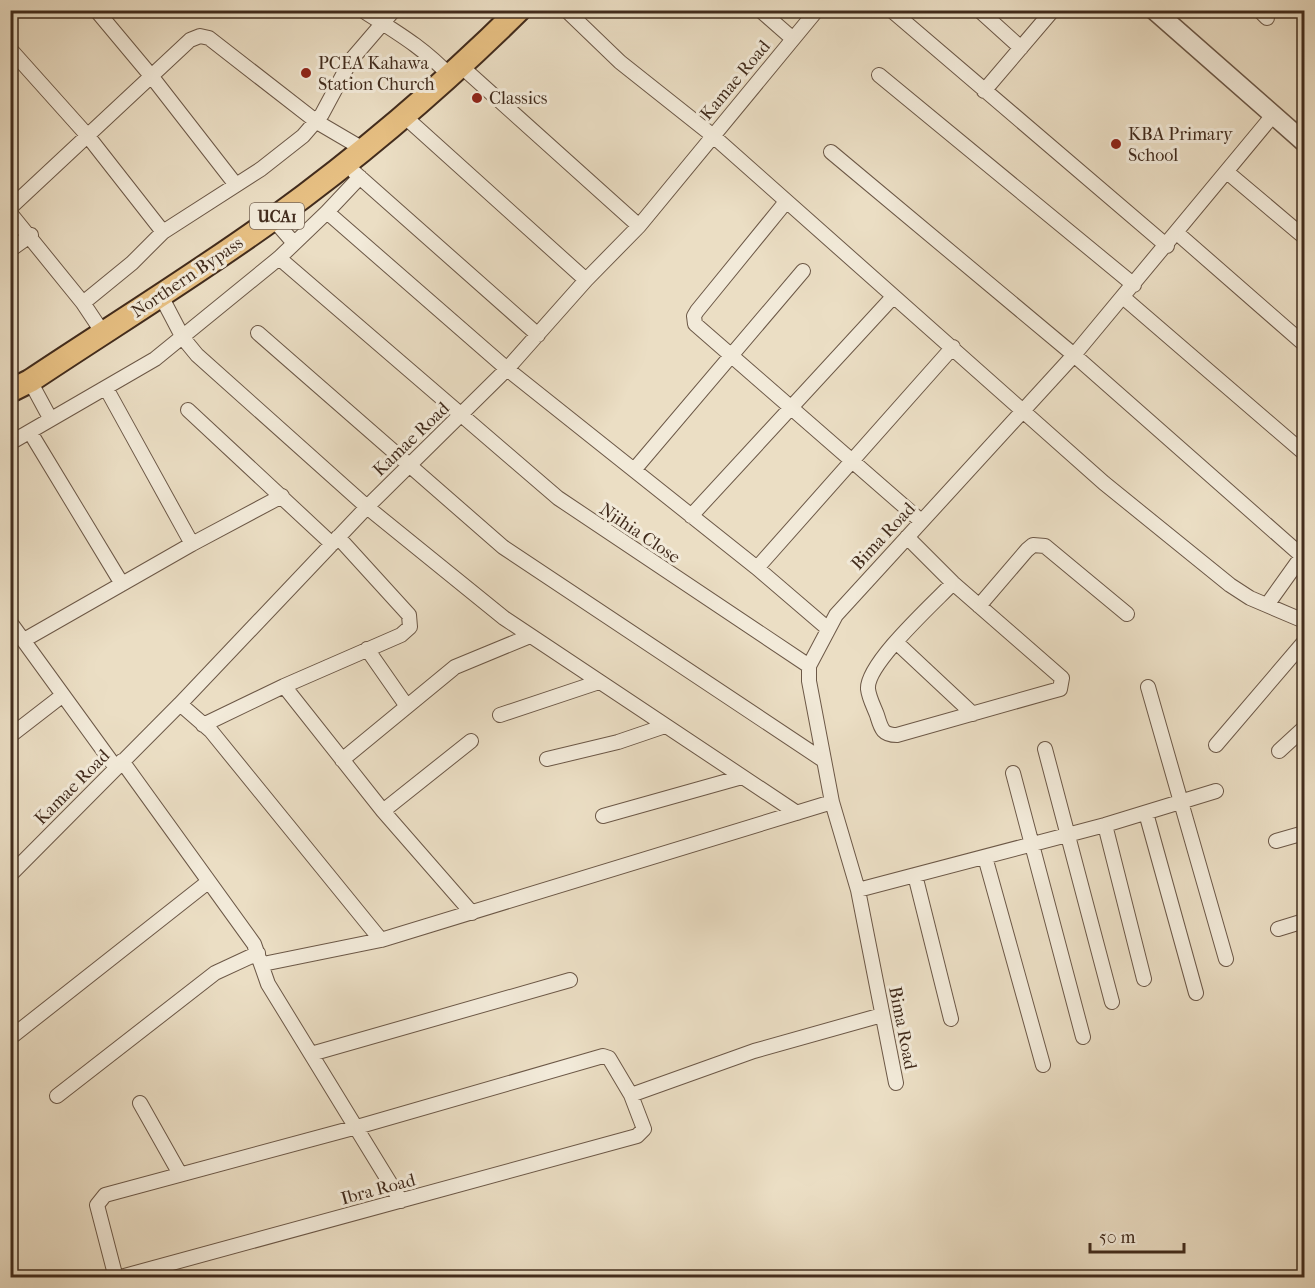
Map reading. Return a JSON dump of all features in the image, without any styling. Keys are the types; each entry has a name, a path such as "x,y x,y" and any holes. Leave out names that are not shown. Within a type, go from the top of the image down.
{"main road":[{"name":"Northern Bypass","path":"20,386 161,296 273,219 352,171 363,149 457,72 519,10"}],"street":[{"path":"96,10 152,77 236,185"},
{"path":"362,10 457,72 639,226"},
{"path":"83,303 132,264 163,232 281,153 317,122 333,98 351,60 394,10"},
{"path":"566,10 620,62 712,135 892,298 953,347 1104,483 1230,585 1267,605 1305,621"},
{"path":"760,10 793,39"},
{"name":"Kamae Road","path":"10,875 180,704 367,507 507,369 586,280 639,226 712,135 818,10"},
{"path":"891,10 1167,246"},
{"path":"979,10 1021,48"},
{"path":"984,91 1053,10"},
{"path":"1154,10 1305,142"},
{"path":"10,208 190,40 200,36 208,38 317,122 363,149"},
{"path":"10,49 87,135 163,232"},
{"path":"879,75 1134,285"},
{"name":"Bima Road","path":"896,1083 858,890 832,802 823,760 809,681 809,666 827,628 1124,298 1274,114"},
{"path":"404,116 586,280"},
{"path":"831,152 1074,355 1303,554 1267,605"},
{"path":"10,443 155,359 183,338 279,258 293,242 327,212 352,171 538,334"},
{"path":"1227,172 1305,237"},
{"path":"785,203 693,316 695,324 852,459 921,522"},
{"path":"327,212 507,369 757,568 827,628"},
{"path":"10,213 31,235 103,333"},
{"path":"273,219 293,242"},
{"path":"1177,233 1305,344"},
{"path":"10,250 31,235"},
{"name":"Njihia Close","path":"279,258 537,480 589,520 809,666"},
{"path":"634,470 803,271"},
{"path":"161,296 183,338 197,355 367,507 504,618 797,813"},
{"path":"692,516 892,298"},
{"path":"1124,298 1305,453"},
{"path":"258,333 503,547 823,760"},
{"path":"757,568 953,347"},
{"path":"20,386 50,418"},
{"path":"106,388 192,544"},
{"path":"188,410 282,496 335,540 409,615 412,622 408,631 401,635 284,686 203,725"},
{"path":"30,432 122,584"},
{"path":"282,496 122,584 16,633 248,934 261,958 268,984 401,1201"},
{"path":"907,537 953,583 1062,678 1063,683 1060,689 897,735 888,735 882,730 868,689 870,677 896,642 953,583"},
{"path":"979,606 1028,550 1038,544 1045,546 1127,614"},
{"path":"342,760 455,667 530,636"},
{"path":"896,642 973,714"},
{"path":"1216,745 1305,642"},
{"path":"367,649 406,705"},
{"path":"500,716 599,682"},
{"path":"284,686 383,811 472,914"},
{"path":"1148,687 1226,959"},
{"path":"10,736 63,695"},
{"path":"180,704 203,725 264,795 381,940"},
{"path":"547,759 618,742 665,726"},
{"path":"1279,751 1305,728"},
{"path":"383,811 471,741"},
{"path":"1045,749 1112,1002"},
{"path":"1013,773 1083,1037"},
{"path":"603,816 742,777"},
{"path":"858,890 1105,825 1216,791"},
{"path":"57,1096 214,973 261,958 381,940 832,802"},
{"path":"1146,813 1196,993"},
{"path":"1105,825 1144,979"},
{"path":"1276,841 1305,833"},
{"path":"985,857 1043,1065"},
{"path":"915,875 951,1019"},
{"path":"10,1038 208,882"},
{"path":"1278,929 1305,921"},
{"path":"311,1053 570,980"},
{"path":"116,1278 97,1205 105,1195 357,1127 603,1056 609,1058 631,1095 754,1051 882,1016"},
{"name":"Ibra Road","path":"116,1278 637,1136 644,1129 631,1095"},
{"path":"140,1103 180,1174"}],"place":[{"name":"PCEA Kahawa Station Church","path":"306,73"},
{"name":"Classics","path":"477,98"},
{"name":"KBA Primary School","path":"1116,144"}]}
